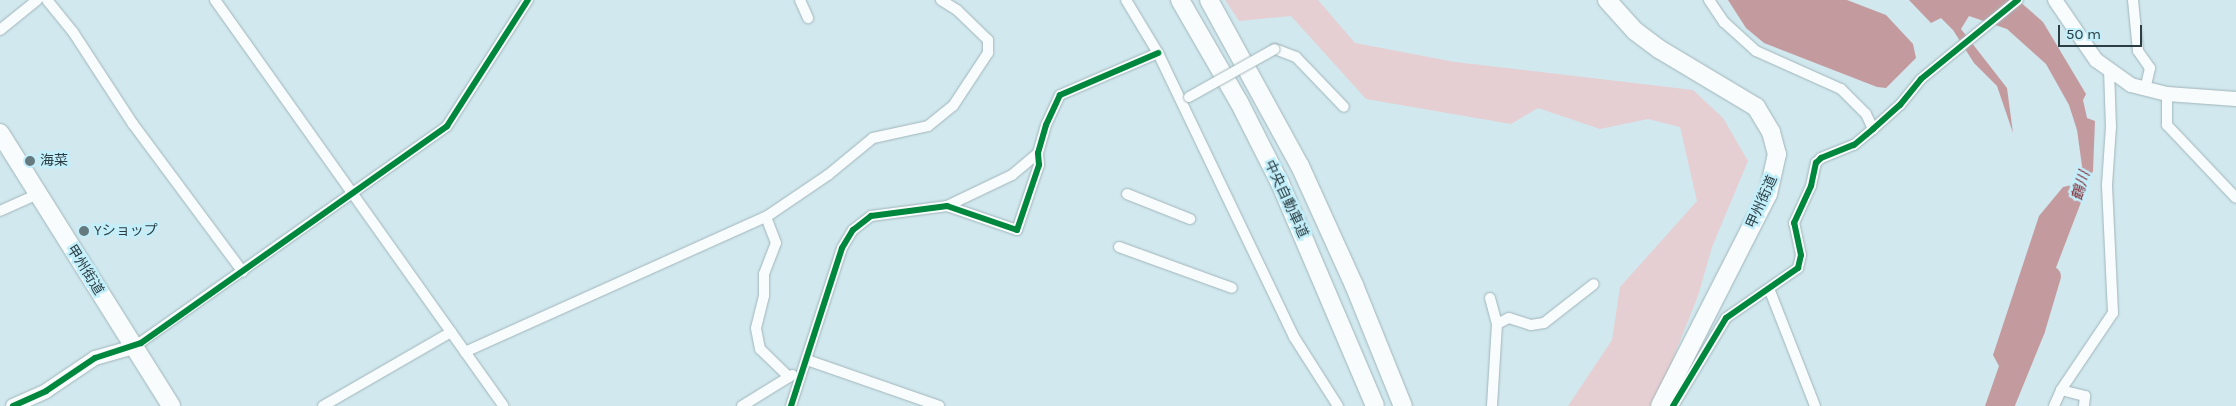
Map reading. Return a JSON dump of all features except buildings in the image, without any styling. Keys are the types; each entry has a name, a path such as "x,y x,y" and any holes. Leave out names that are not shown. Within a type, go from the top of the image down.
{"highway":[{"name":"中央自動車道","path":"1180,0 1239,102 1280,183 1375,406"},
{"name":"中央自動車道","path":"1209,0 1300,166 1354,285 1403,406"},
{"name":"甲州街道","path":"1607,0 1635,30 1658,49 1756,107 1771,132 1777,154 1768,194 1660,406"},
{"name":"甲州街道","path":"0,133 171,406"}],"street":[{"path":"0,30 37,0"},
{"path":"47,0 74,32 133,124 243,272"},
{"path":"214,0 504,406"},
{"path":"13,406 46,391 95,358 134,347 243,272 447,126 528,0"},
{"path":"800,0 808,18"},
{"path":"465,352 766,218 828,176 874,138 928,126 953,106 988,53 988,40 962,14 941,0"},
{"path":"1126,0 1186,100 1294,337 1338,406"},
{"path":"1709,0 1724,22 1756,51 1841,89 1866,114 1873,129"},
{"path":"1673,406 1726,318 1770,291 1790,276 1800,262 1794,223 1811,186 1816,163 1821,158 1854,145 1873,129 1940,63 2018,0"},
{"path":"2055,0 2083,44 2109,71 2146,89 2167,94 2236,99"},
{"path":"2133,0 2138,52 2150,68 2146,89"},
{"path":"1186,100 1275,49 1296,57 1344,107"},
{"path":"946,206 1017,230 1039,165 1038,153 1060,95 1158,53"},
{"path":"2054,406 2061,390 2113,313 2107,185 2110,127 2109,71"},
{"path":"2167,94 2167,125 2236,198"},
{"path":"792,406 842,248 852,230 871,216 946,206 1012,175 1038,153"},
{"path":"0,211 38,194"},
{"path":"1127,194 1190,219"},
{"path":"766,218 776,243 764,274 764,295 756,328 760,349 788,377"},
{"path":"1119,247 1232,288"},
{"path":"1497,324 1509,318 1531,325 1544,322 1594,284"},
{"path":"1770,291 1815,406"},
{"path":"1490,298 1497,324 1492,406"},
{"path":"323,406 451,332"},
{"path":"742,406 805,365"},
{"path":"805,365 939,406"},
{"path":"2061,390 2086,396 2084,406"}],"shaded area":[{"path":"1225,0 1318,0 1355,43 1455,62 1693,90 1723,118 1748,161 1712,247 1698,296 1654,406 1568,406 1612,340 1620,287 1697,201 1680,127 1648,119 1600,129 1538,108 1511,124 1366,99 1291,16 1239,21"}],"water":[{"path":"1728,0 1847,0 1886,15 1913,44 1916,58 1886,88 1877,87 1764,43 1746,28"},
{"path":"1909,0 2018,0 2043,22 2086,94 2083,100 2087,118 2095,121 2093,171 2026,346 2009,406 1985,406 1999,366 1993,355 2039,216 2063,187 2076,184 2082,166 2077,130 2069,105 2046,64 2007,29 1969,16 1961,29 2007,88 2013,133 1997,86 1974,63 1953,30 1941,18 1931,23"}],"waterway":[{"name":"鶴川","path":"2004,406 2035,330 2051,276"}],"cycle path":[{"path":"13,406 46,391 95,358 141,343 447,126 528,0"},
{"path":"1673,406 1726,318 1798,268 1801,255 1794,223 1811,186 1816,163 1821,158 1854,145 1900,105 1921,79 2018,0"},
{"path":"791,406 842,248 853,230 871,216 947,206 1017,230 1039,165 1038,153 1046,125 1060,95 1158,53"}],"place":[{"name":"海菜","path":"30,161"},
{"name":"Yショップ","path":"84,231"}]}
